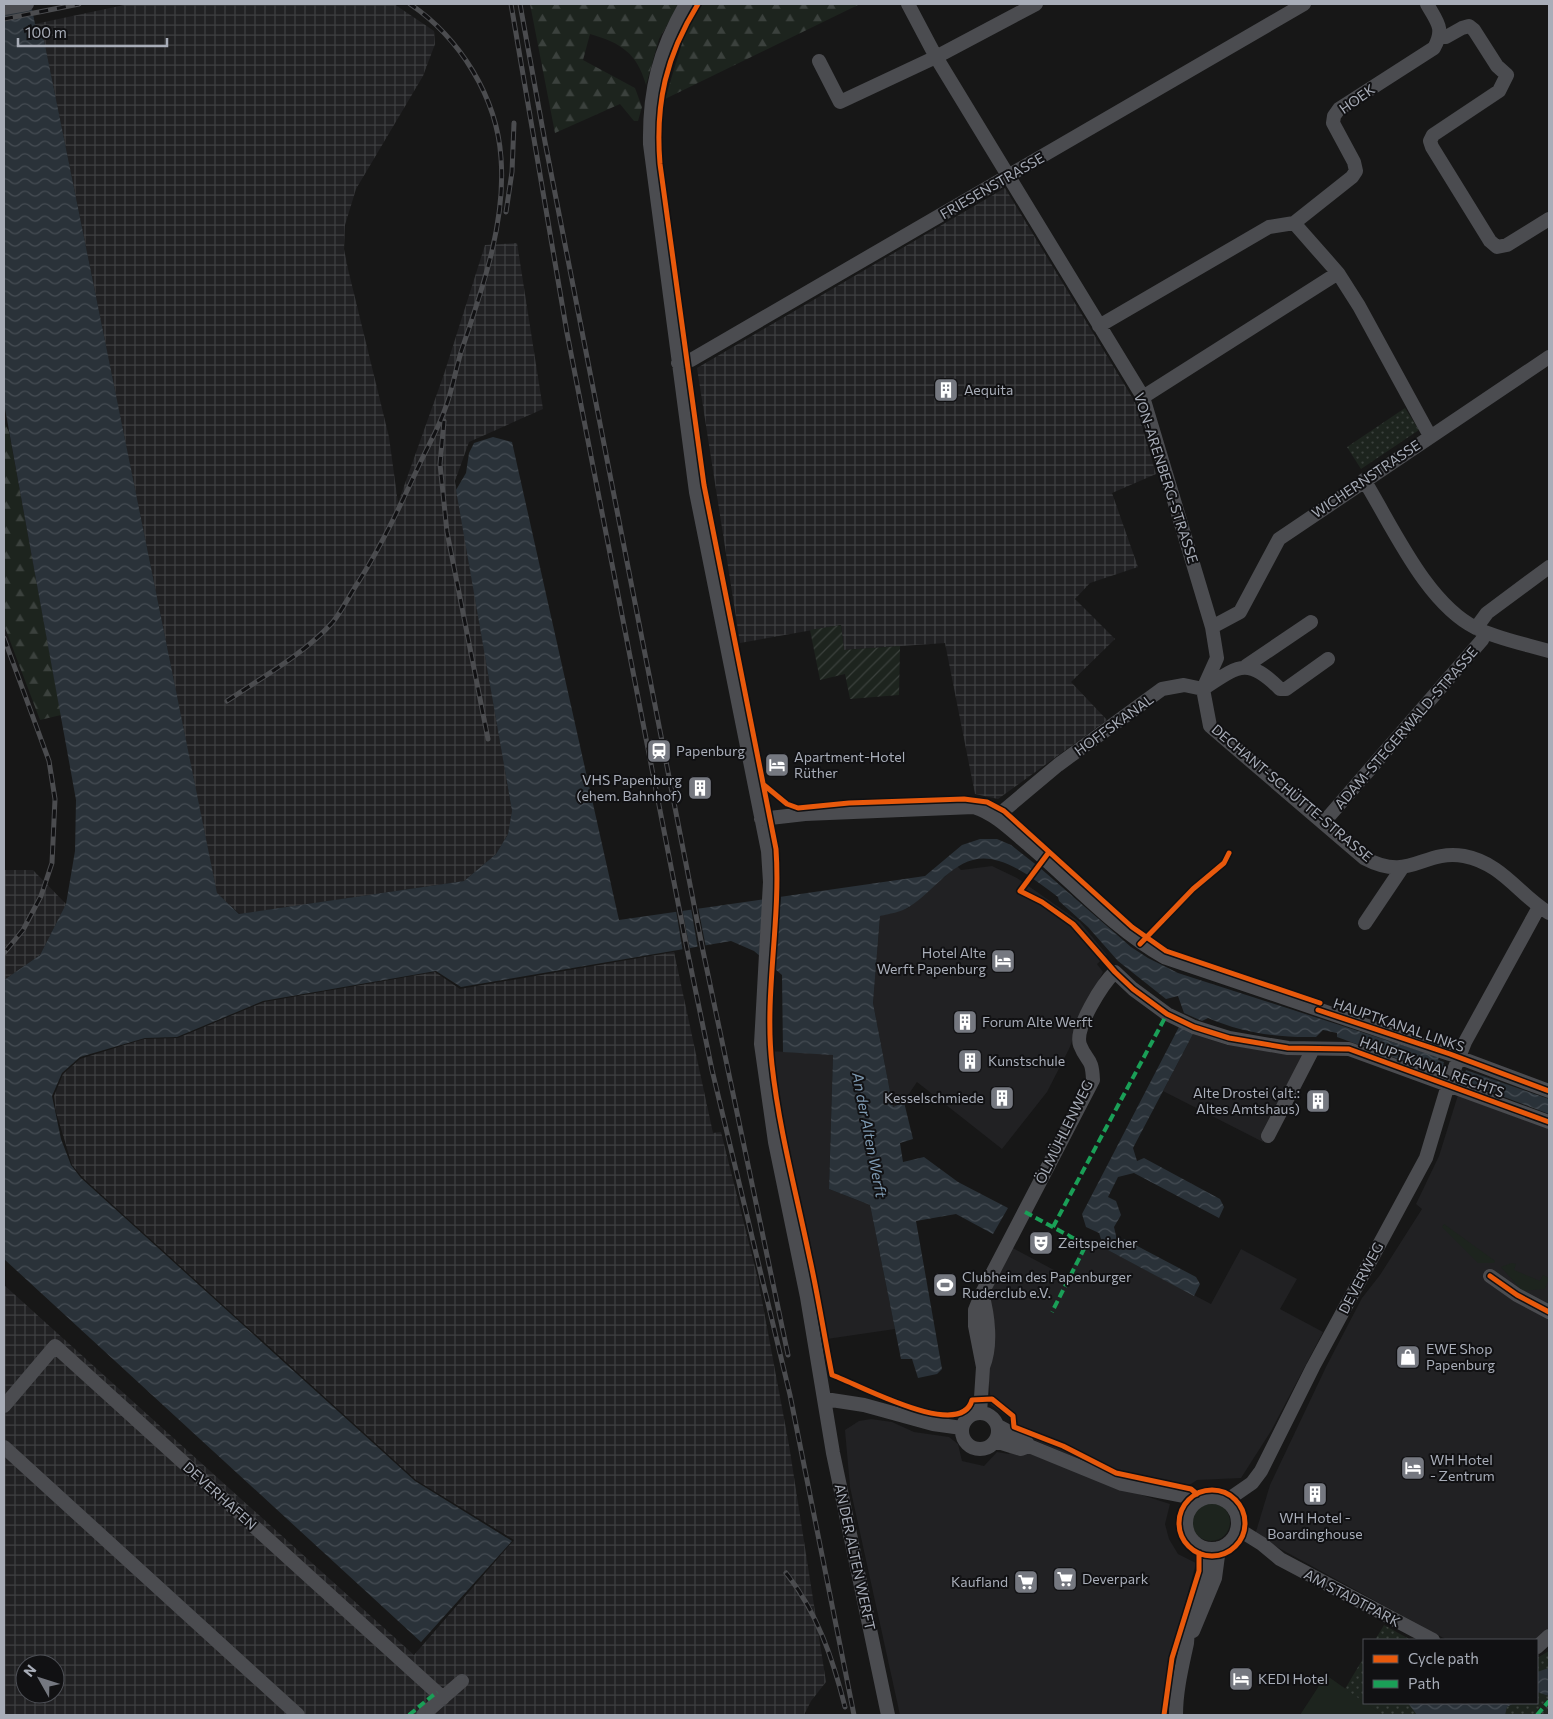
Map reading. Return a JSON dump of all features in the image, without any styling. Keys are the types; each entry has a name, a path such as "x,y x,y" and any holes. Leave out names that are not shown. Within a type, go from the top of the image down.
{"street":[{"path":"4,8 27,4"},
{"name":"AN DER ALTEN WERFT","path":"686,4 666,42 658,65 649,116 650,144 696,492 768,851 770,882 761,1044 775,1142 807,1297 835,1462 888,1715"},
{"name":"VON-ARENBERG-STRASSE","path":"908,4 936,57 1143,397 1212,627 1217,658 1202,688"},
{"path":"819,61 840,102 936,57 1036,4"},
{"name":"FRIESENSTRASSE","path":"678,363 699,355 1304,4"},
{"path":"1427,4 1439,23 1440,36 1446,37 1469,26 1474,30 1497,66 1507,75 1500,91 1433,135 1430,141 1432,148 1490,241 1498,247 1507,245 1549,219"},
{"name":"HOEK","path":"1099,326 1269,227 1294,223 1352,177 1356,171 1354,162 1333,123 1338,109 1434,48 1440,36"},
{"path":"1294,223 1338,273 1359,306 1430,436"},
{"path":"1143,397 1338,273"},
{"name":"WICHERNSTRASSE","path":"1212,627 1240,612 1279,539 1364,480 1549,358"},
{"path":"1364,480 1426,586 1454,615 1481,630 1549,651"},
{"name":"ADAM-STEGERWALD-STRASSE","path":"1324,822 1482,640 1481,630 1487,613 1549,567"},
{"path":"1202,688 1231,670 1246,666 1311,622"},
{"path":"1246,666 1266,674 1280,689 1286,689 1328,660"},
{"name":"HOFFSKANAL","path":"996,817 1058,765 1162,689 1184,685 1202,688"},
{"name":"DECHANT-SCHÜTTE-STRASSE","path":"1202,688 1210,726 1364,858 1380,866 1402,868 1452,855 1466,857 1513,881 1544,910 1453,1071"},
{"name":"HAUPTKANAL LINKS","path":"761,819 805,814 974,807 996,817 1131,936 1164,957 1453,1071 1549,1091"},
{"path":"1365,923 1402,868"},
{"name":"HAUPTKANAL RECHTS","path":"1115,972 1133,989 1167,1014 1229,1038 1288,1048 1349,1049 1453,1071 1549,1122"},
{"name":"ÖLMÜHLENWEG","path":"980,1413 982,1367 975,1326 975,1310 982,1293 1093,1080 1092,1063 1079,1043 1080,1031 1100,989 1115,972"},
{"path":"1268,1136 1313,1049"},
{"name":"DEVERWEG","path":"1231,1506 1261,1471 1313,1367 1426,1158 1453,1071"},
{"path":"1490,1276 1517,1295 1549,1312"},
{"name":"DEVERHAFEN","path":"4,1406 55,1346 443,1698"},
{"path":"824,1399 864,1405 933,1424 962,1428"},
{"path":"998,1426 995,1441 988,1448 974,1449 966,1443 962,1428 966,1419 980,1413 992,1417 998,1426 1025,1440 1029,1446 1122,1484 1183,1496 1196,1502"},
{"path":"995,1441 1021,1449 1029,1446"},
{"path":"4,1447 298,1715"},
{"path":"1137,1488 1171,1501 1187,1514"},
{"path":"1176,1715 1188,1624 1208,1556 1224,1542 1231,1506 1211,1496 1196,1502 1187,1514 1188,1534 1196,1544 1224,1542"},
{"name":"AM STADTPARK","path":"1224,1542 1271,1554 1431,1639"},
{"path":"1538,1646 1549,1636"},
{"path":"423,1715 462,1681"}],"shaded area":[{"path":"129,4 394,4 434,31 435,44 423,76 356,189 345,225 344,249 389,437 398,503 444,374 485,245 517,243 543,409 469,442 455,481 512,811 508,834 496,854 464,881 240,914 217,894 44,40 35,24"},
{"path":"1005,188 1135,402 1156,474 1112,493 1138,567 1090,583 1075,599 1115,639 1071,682 1107,720 998,799 975,794 945,643 844,650 841,625 740,643 697,368"},
{"path":"957,866 961,870 992,866 1017,878 1080,922 1107,955 1097,964 1103,972 1086,1006 1069,1049 1047,1092 1002,1149 917,1082 904,1101 893,1107 873,1003 880,916 908,908"},
{"path":"4,870 33,870 66,904 40,955 4,980"},
{"path":"674,952 713,1133 721,1132 758,1279 789,1445 826,1682 811,1701 804,1715 4,1715 4,1285 414,1655 514,1540 416,1480 83,1178 72,1165 56,1112 54,1096 63,1074 80,1059 144,1039 178,1038 264,1002 435,972 460,989"},
{"path":"1193,1034 1227,1045 1307,1056 1263,1142 1163,1091"},
{"path":"767,1051 833,1054 829,1189 870,1205 895,1329 820,1340 780,1140"},
{"path":"1458,1095 1549,1129 1549,1628 1536,1639 1445,1639 1255,1535 1270,1485 1326,1367 1362,1298 1380,1275 1422,1209 1416,1204 1439,1156"},
{"path":"1087,1239 1211,1304 1241,1249 1297,1279 1280,1309 1323,1332 1271,1431 1241,1478 1197,1480 1177,1493 1121,1477 1011,1430 1009,1418 991,1405 983,1312 988,1290 1011,1247 1067,1277"},
{"path":"871,1419 892,1422 914,1432 949,1437 958,1444 962,1461 984,1466 997,1452 1009,1454 1012,1447 1120,1488 1170,1504 1165,1524 1169,1539 1178,1554 1196,1563 1176,1637 1160,1715 900,1715 850,1487 845,1430 859,1421"}],"green space":[{"path":"530,4 679,4 659,39 646,85 638,65 626,51 611,41 590,34 583,60 635,88 642,107 638,121 634,121 620,104 555,133"},
{"path":"701,4 860,4 665,99 687,27"},
{"path":"1405,408 1419,430 1361,469 1347,447"},
{"path":"4,422 9,432 61,715 40,720 4,625"},
{"path":"841,625 844,650 900,646 899,695 850,699 845,674 820,680 810,630"},
{"path":"1444,1224 1495,1261 1494,1263 1478,1263 1442,1227"},
{"path":"1512,1263 1516,1264 1514,1270 1540,1281 1543,1275 1549,1278 1545,1289 1522,1291 1501,1267"},
{"path":"1211,1503 1225,1508 1230,1522 1225,1536 1211,1541 1197,1536 1192,1522 1197,1508"},
{"path":"1384,1625 1409,1639 1376,1639"},
{"path":"1549,1651 1549,1715 1383,1715 1366,1704 1538,1704 1538,1657"},
{"path":"1363,1659 1363,1701 1345,1689"},
{"path":"1326,1675 1363,1701 1363,1704 1367,1704 1383,1715 1300,1715"}],"water":[{"name":"An der Alten Werft","path":"4,4 31,4 35,24 44,40 217,893 239,914 464,881 496,854 508,834 512,811 456,490 466,473 469,453 474,443 493,437 512,442 619,920 925,876 962,845 980,839 997,839 1011,845 1039,867 1131,947 1148,958 1178,973 1439,1057 1438,1060 1444,1062 1440,1074 1337,1037 1337,1033 1323,1030 1316,1037 1288,1037 1248,1031 1208,1018 1202,1021 1184,1013 1178,996 1166,999 1118,961 1088,927 1059,901 1058,897 1030,876 1015,867 985,858 972,860 961,865 909,907 899,912 880,916 873,1003 893,1107 904,1102 913,1139 900,1143 903,1162 924,1157 958,1182 1008,1208 993,1234 956,1214 916,1221 942,1369 937,1374 918,1378 912,1359 901,1359 870,1205 829,1189 833,1055 783,1052 782,975 754,951 731,941 461,987 436,971 263,1001 177,1037 145,1038 80,1057 62,1073 52,1096 61,1139 71,1165 81,1178 415,1481 512,1541 421,1642 4,1259 4,980 40,955 66,904 75,851 76,800 4,403"},
{"path":"1180,1025 1192,1031 1193,1034 1133,1148 1137,1161 1144,1158 1220,1199 1224,1207 1219,1218 1134,1173 1118,1177 1108,1197 1116,1201 1121,1215 1114,1227 1117,1240 1124,1239 1196,1277 1200,1284 1194,1296 1104,1248 1099,1233 1086,1227 1082,1214"},
{"path":"1466,1070 1549,1099 1549,1114 1462,1081"},
{"path":"1549,1668 1549,1696 1538,1692 1538,1672"},
{"path":"1409,1704 1512,1704 1507,1707 1505,1715 1417,1715"}],"pier":[{"path":"781,895 775,972 759,958 763,897"},
{"path":"698,907 706,948 698,949 691,908"},
{"path":"682,909 690,950 683,952 676,910"}],"waterway":[{"path":"1431,1065 1476,1081"}],"railway":[{"path":"4,19 79,4"},
{"path":"227,701 282,665 321,634 336,618 368,567 443,416 485,277 496,230 502,182 498,135 492,113 484,91 460,52 445,34 410,4"},
{"path":"511,4 567,333 688,954 712,1070 790,1395 854,1715"},
{"path":"520,4 545,142 703,951 788,1355"},
{"path":"506,212 512,172 514,123"},
{"path":"444,421 440,464 447,532 488,739"},
{"path":"4,638 49,761 55,799 52,863 41,896 23,930 4,953"},
{"path":"786,1573 807,1604 823,1637 845,1707"}],"marked path":[{"path":"1053,1227 1167,1014"},
{"path":"1025,1212 1086,1245 1052,1312"},
{"path":"409,1715 437,1692"},
{"path":"1537,1715 1549,1701"}],"cycle path":[{"path":"698,4 678,42 665,81 659,121 660,164 704,485 776,849 777,876 770,1011 772,1065 783,1137 812,1270 832,1375 884,1398 929,1413 949,1415 964,1411 972,1400 992,1399 1013,1416 1014,1427 1063,1446 1116,1473 1191,1489 1197,1494"},
{"path":"764,785 787,804 798,808 849,803 964,799 987,802 1004,811 1132,927 1166,951 1320,1003"},
{"path":"1049,852 1020,891 1042,902 1073,924 1115,972 1133,989 1167,1014 1194,1027 1229,1038 1288,1048 1349,1049 1549,1122"},
{"path":"1140,944 1193,889 1224,863 1229,853"},
{"path":"1318,1010 1450,1054 1549,1091"},
{"path":"1490,1276 1517,1295 1549,1312"},
{"path":"1212,1490 1225,1493 1235,1500 1242,1510 1245,1523 1242,1536 1235,1546 1225,1553 1212,1556 1199,1553 1189,1546 1182,1536 1179,1523 1182,1510 1189,1500 1199,1493 1212,1490"},
{"path":"1164,1715 1172,1658 1199,1571 1199,1553"}],"place":[{"name":"Aequita","path":"946,390"},
{"name":"Papenburg","path":"659,751"},
{"name":"Apartment-Hotel Rüther","path":"777,765"},
{"name":"VHS Papenburg (ehem. Bahnhof)","path":"700,788"},
{"name":"Hotel Alte Werft Papenburg","path":"1003,961"},
{"name":"Forum Alte Werft","path":"965,1022"},
{"name":"Kunstschule","path":"970,1061"},
{"name":"Kesselschmiede","path":"1002,1098"},
{"name":"Alte Drostei (alt.: Altes Amtshaus)","path":"1318,1101"},
{"name":"Zeitspeicher","path":"1041,1243"},
{"name":"Clubheim des Papenburger Ruderclub e.V.","path":"945,1285"},
{"name":"EWE Shop Papenburg","path":"1408,1357"},
{"name":"WH Hotel - Zentrum","path":"1413,1468"},
{"name":"WH Hotel - Boardinghouse","path":"1315,1494"},
{"name":"Deverpark","path":"1065,1579"},
{"name":"Kaufland","path":"1026,1582"},
{"name":"KEDI Hotel","path":"1241,1679"}]}
